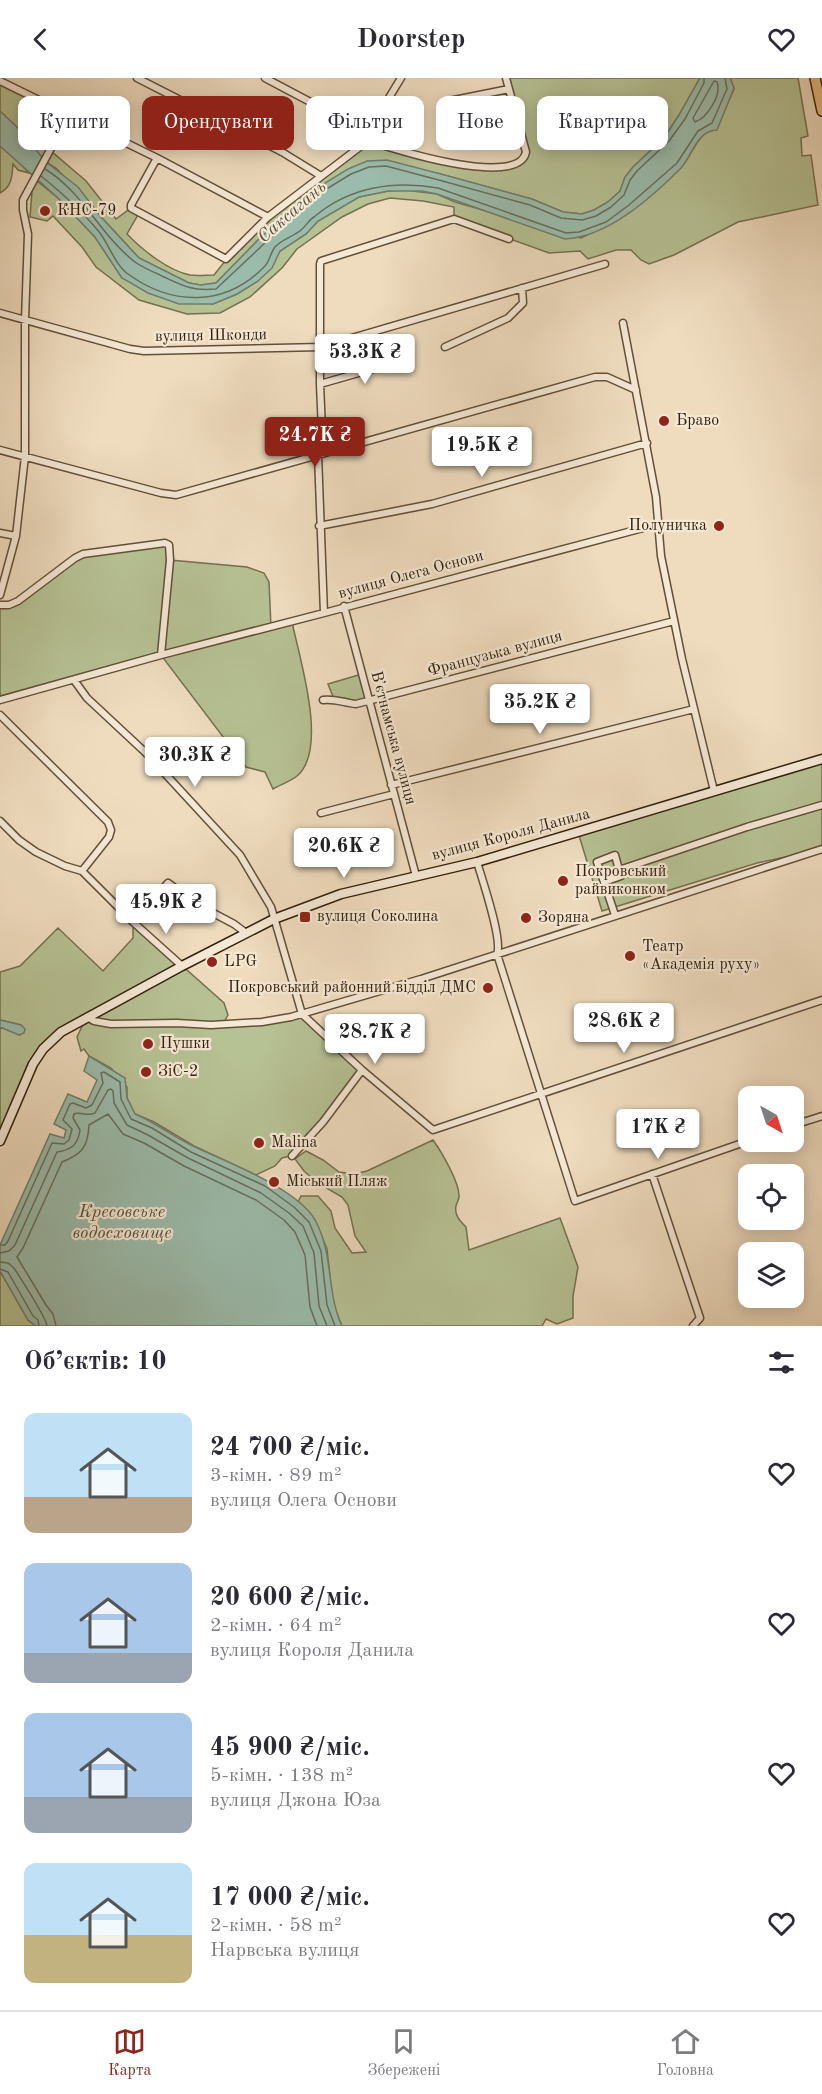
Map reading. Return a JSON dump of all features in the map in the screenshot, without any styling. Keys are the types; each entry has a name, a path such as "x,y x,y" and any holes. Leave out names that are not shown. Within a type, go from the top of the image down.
{"main road":[{"path":"815,78 822,111"},
{"name":"вулиця Короля Данила","path":"0,1141 33,1064 51,1041 62,1032 86,1017 274,919 341,894 477,862 822,759"}],"street":[{"path":"137,78 273,147 321,176"},
{"path":"265,78 306,101"},
{"path":"390,96 401,78"},
{"path":"398,150 459,165 486,168 516,165 523,160 526,152 506,78"},
{"path":"0,81 30,96"},
{"path":"474,96 509,89"},
{"path":"130,145 268,217"},
{"path":"0,595 16,536 25,456 28,228 23,200 50,150"},
{"path":"157,158 131,208 226,259 268,217 356,150"},
{"name":"вулиця Олега Основи","path":"509,238 454,219 324,259 320,264 319,526 324,613 658,524"},
{"name":"вулиця Шконди","path":"0,313 144,351 321,347 605,264"},
{"path":"446,347 514,314 524,303 522,288"},
{"path":"623,322 656,497 661,556 714,791"},
{"path":"320,384 404,360"},
{"path":"0,450 170,495 595,377 607,377 636,390"},
{"path":"319,526 432,504 647,443"},
{"path":"0,532 16,536"},
{"path":"0,605 14,604 83,554 165,543 169,545 170,560 161,655"},
{"name":"Вʼєтнамська вулиця","path":"344,606 416,876"},
{"path":"1,698 324,613"},
{"name":"Французька вулиця","path":"323,700 334,699 356,704 674,621"},
{"path":"74,680 87,698 146,753 240,855 266,897 302,1014 362,1070 434,1131 822,1000"},
{"path":"392,785 694,709"},
{"path":"0,716 108,822 111,830 109,837 82,871"},
{"path":"321,813 394,794"},
{"path":"619,870 747,827 822,805"},
{"path":"0,821 19,840 36,852 65,866 82,871 133,922 182,966"},
{"path":"86,1017 111,1024 217,1025 262,1022 302,1014 421,979 822,849"},
{"path":"604,882 621,876 615,855 597,862 615,915"},
{"path":"477,862 497,936 499,949 497,954 575,1201 738,1144"},
{"path":"133,922 168,882 198,905 220,915 246,933"},
{"path":"292,1156 323,1122 362,1070"},
{"path":"804,1122 822,1116"},
{"path":"652,1174 700,1318 693,1326"}],"shaded area":[{"path":"506,78 700,78 668,132 668,96 537,96 537,150 651,150 625,177 620,191 608,202 594,210 582,214 563,212 532,199 437,173 284,217 216,283 201,285 189,283 139,258 57,169 34,150 50,150 86,181 116,219 131,208 139,213 127,234 148,253 182,273 214,275 230,255 266,219 352,150 405,150 459,165 516,165 525,157 525,96 510,96"},
{"path":"730,78 798,78 808,136 801,138 802,156 811,155 818,205 738,222 674,255 649,264 631,250 616,250 588,259 580,251 549,253 454,219 454,207 390,198 368,204 342,217 297,249 282,268 250,297 220,313 187,314 139,300 96,267 82,247 53,216 47,221 30,217 32,191 37,181 58,198 95,237 122,278 213,304 237,294 258,281 280,251 306,234 318,221 359,197 388,191 405,190 437,194 455,202 581,238 633,208 681,168 701,138 710,131 716,130 734,89"},
{"path":"0,81 30,96 18,96 18,131 0,111"},
{"path":"0,146 29,173 18,170 13,164 9,184 0,193"},
{"path":"169,545 170,560 247,567 264,573 269,582 271,627 292,622 309,702 311,745 306,763 297,776 273,789 265,772 246,767 161,655 3,699 0,694 0,605 9,605 83,554"},
{"path":"362,674 369,700 356,704 334,699 328,684"},
{"path":"822,759 822,849 757,863 602,911 578,832"},
{"path":"133,922 224,1003 228,1015 223,1024 302,1014 362,1070 323,1122 290,1156 282,1158 275,1166 256,1175 194,1146 154,1122 135,1114 127,1098 127,1087 111,1068 89,1056 84,1049 81,1051 77,1037 86,1018 43,1050 0,1143 0,1027 20,1035 21,1025 0,1020 0,972 20,966 58,928 103,971 133,938"},
{"path":"433,1140 445,1159 456,1184 459,1197 456,1212 466,1227 469,1250 560,1218 578,1267 573,1296 573,1318 557,1324 546,1319 542,1326 342,1326 333,1304 327,1249 315,1220 298,1202 301,1196 318,1196 331,1211 335,1228 352,1253 366,1252 355,1236 348,1205 342,1197 316,1182 295,1159 306,1151 339,1172 354,1174 367,1171"},
{"path":"0,1271 28,1320 36,1326 0,1326"}],"water":[{"name":"Саксагань","path":"700,78 730,78 734,88 717,130 704,134 681,168 643,203 597,231 581,237 565,239 437,194 422,191 388,191 359,197 318,221 306,234 280,251 272,268 258,281 237,294 213,304 179,304 148,293 122,278 95,237 58,198 0,146 0,111 18,128 18,150 36,150 46,162 78,187 101,217 139,258 189,283 201,285 216,283 259,239 312,191 348,169 367,161 387,160 532,199 563,212 582,214 608,202 620,191 625,177 651,150 668,150 668,132"},
{"path":"0,1020 21,1025 25,1029 24,1033 19,1035 0,1027"},
{"name":"Кресовське водосховище","path":"89,1056 125,1078 127,1098 135,1114 195,1147 261,1177 294,1198 306,1209 315,1220 325,1246 334,1300 342,1326 36,1326 28,1320 0,1271 0,1245 50,1134 64,1138 66,1130 54,1124 68,1094 87,1102 97,1080 84,1071"}],"place":[{"name":"КНС-79","path":"45,211"},
{"name":"Браво","path":"664,421"},
{"name":"Полуничка","path":"719,526"},
{"name":"Покровський райвиконком","path":"563,881"},
{"name":"вулиця Соколина","path":"305,917"},
{"name":"Зоряна","path":"526,918"},
{"name":"Театр «Академія руху»","path":"630,956"},
{"name":"LPG","path":"212,962"},
{"name":"Покровський районний відділ ДМС","path":"488,988"},
{"name":"Пушки","path":"148,1044"},
{"name":"ЗіС-2","path":"146,1072"},
{"name":"Malina","path":"259,1143"},
{"name":"Міський Пляж","path":"274,1182"}]}
